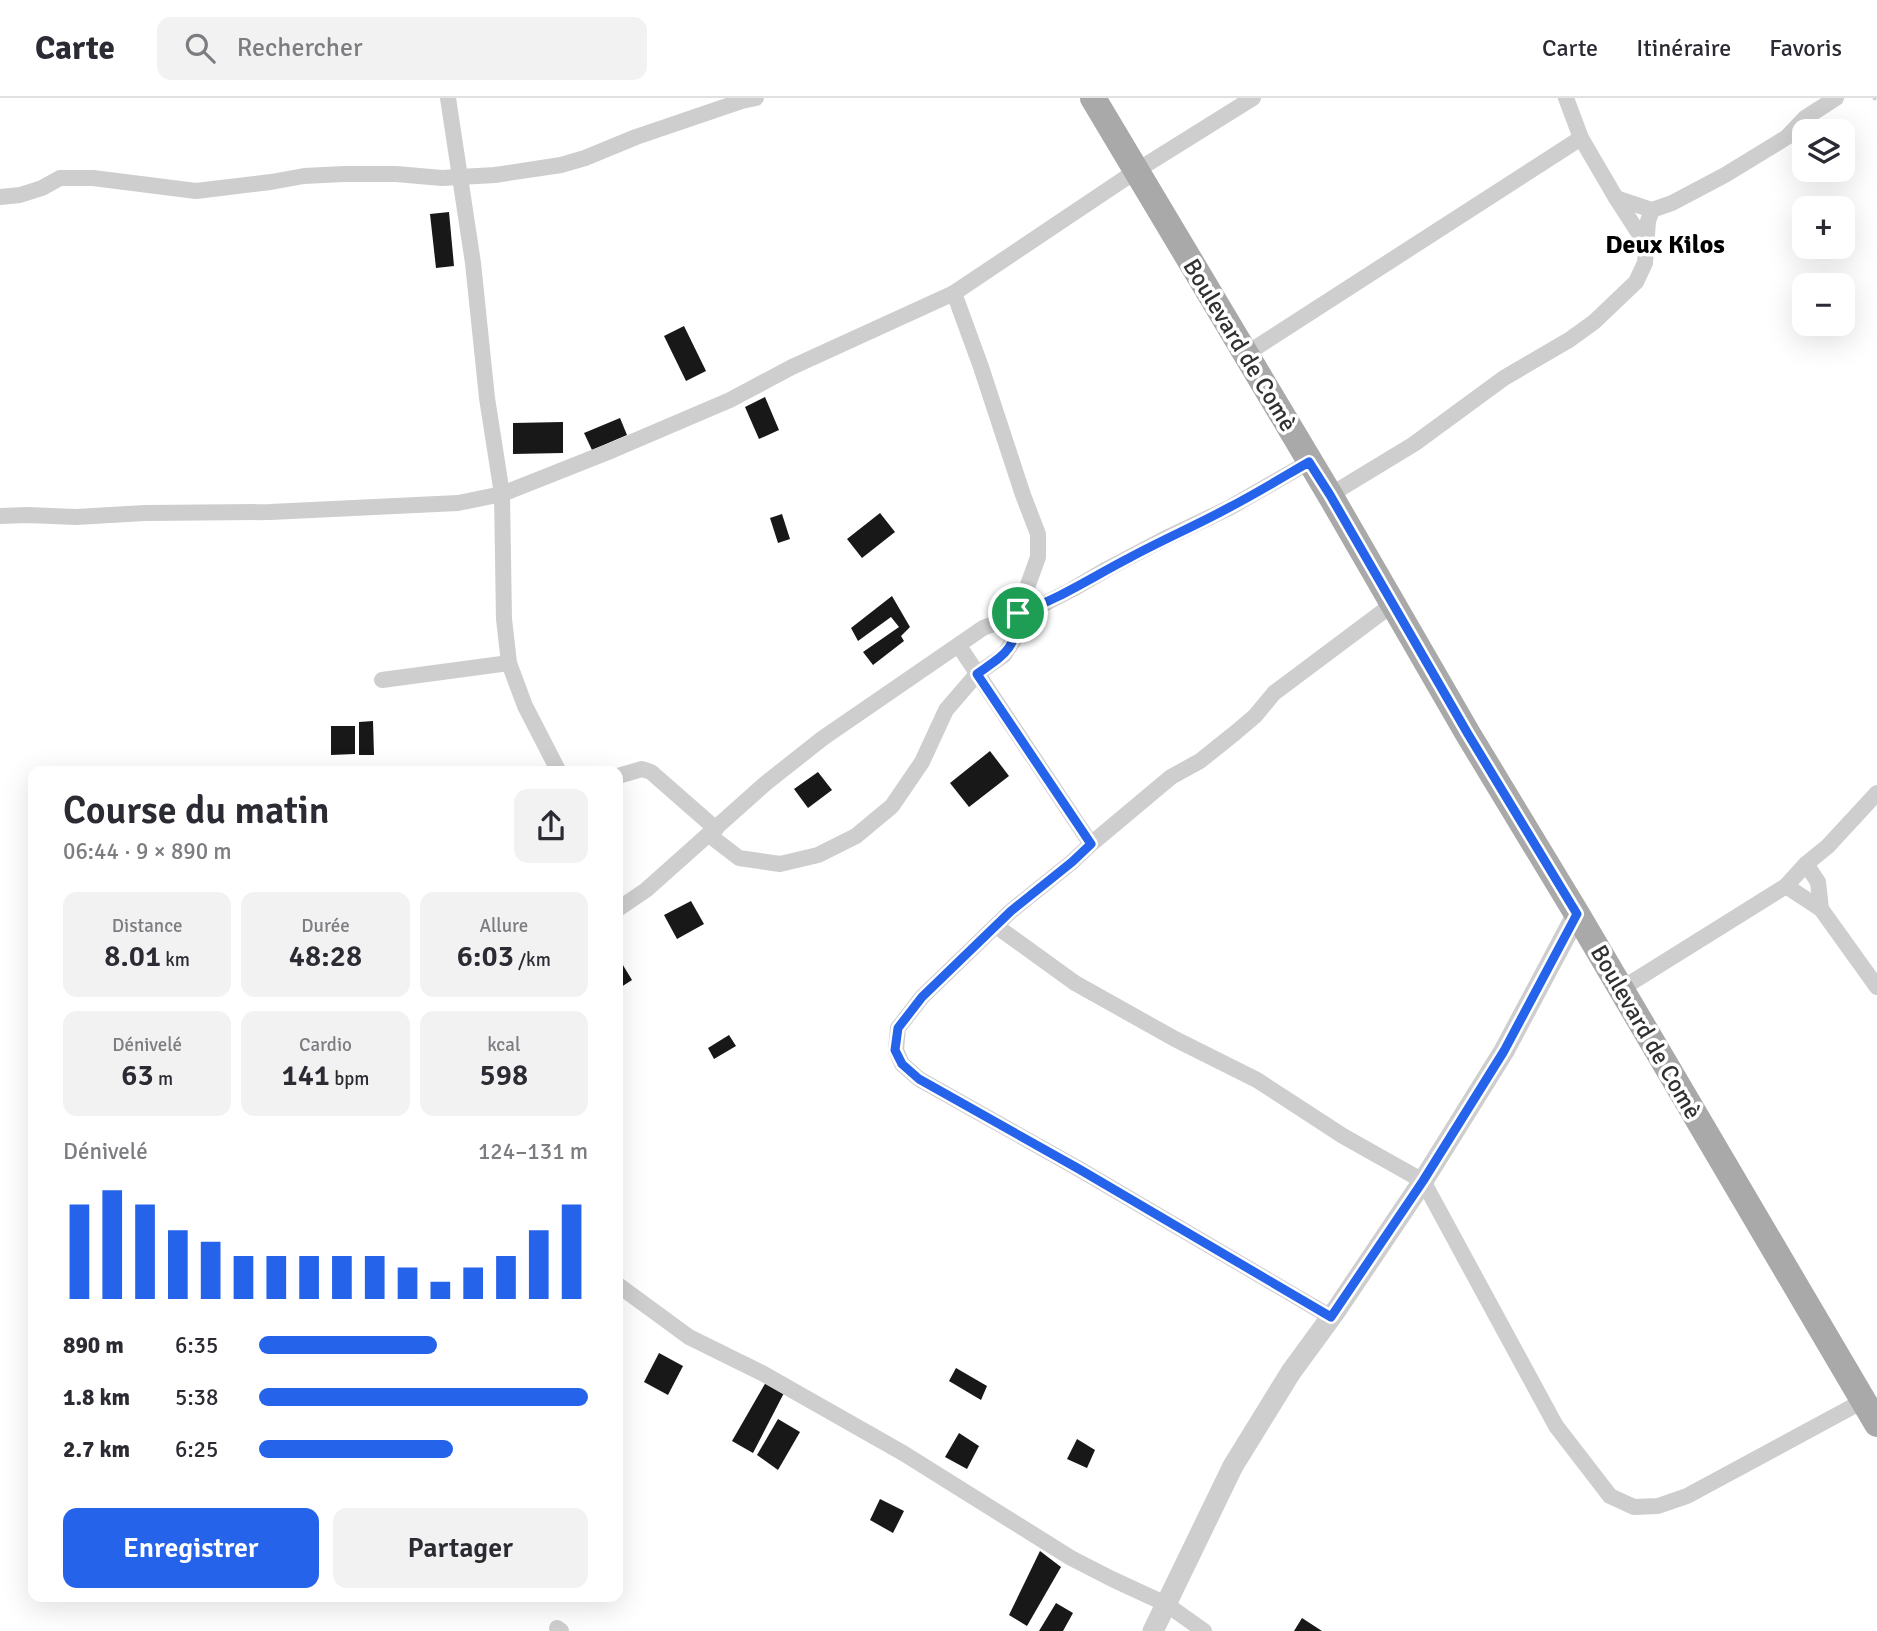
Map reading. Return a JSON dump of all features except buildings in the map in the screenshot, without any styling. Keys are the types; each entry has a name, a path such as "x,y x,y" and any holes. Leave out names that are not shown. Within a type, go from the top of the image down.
{"main road":[{"name":"Boulevard de Comè","path":"1093,98 1877,1424"}],"street":[{"path":"448,98 473,263 487,398 502,494 504,619 509,663 526,706 556,766"},
{"path":"723,98 749,99"},
{"path":"0,516 76,517 145,513 270,512 458,503 502,494 730,400 792,367 954,293 1136,171 1253,98"},
{"path":"1566,98 1581,138 1645,243"},
{"path":"1616,198 1652,210 1672,203 1787,137 1805,118 1836,98"},
{"path":"0,197 20,195 42,188 60,178 93,178 196,191 304,176 344,174 482,177 585,158 636,137 749,99"},
{"path":"1246,354 1581,138"},
{"path":"1330,495 1415,444 1504,377 1594,322 1636,282 1645,263 1645,243 1652,210"},
{"path":"623,775 642,769 651,772 739,858 780,864 818,855 856,836 892,806 922,762 946,710 977,674 1004,655 1017,635 1018,613 1038,557 1038,534 954,293"},
{"path":"623,906 646,890 766,783 823,738 983,628 1040,606 1164,539 1229,508 1309,462"},
{"path":"1331,1317 1079,1169 919,1079 902,1064 895,1050 898,1028 922,997 1011,911 1171,777 1200,761 1235,733 1255,716 1273,694 1393,604"},
{"path":"959,646 1091,844"},
{"path":"382,680 509,663"},
{"path":"1621,989 1786,886 1877,793"},
{"path":"1806,864 1818,882 1821,909"},
{"path":"1786,886 1821,909 1877,987"},
{"path":"1153,1631 1233,1466 1291,1372 1423,1181 1504,1051 1577,914"},
{"path":"996,926 1075,983 1175,1039 1257,1080 1343,1136 1423,1181 1556,1426 1609,1496 1634,1507 1658,1506 1687,1496 1863,1401"},
{"path":"623,1290 689,1337 762,1373 903,1453 1071,1558 1166,1604 1204,1631"}],"district":[{"name":"Deux Kilos","path":"1665,244"}],"route":[{"path":"1309,462 1577,914 1504,1051 1423,1181 1331,1317 1079,1169 919,1079 902,1064 895,1050 898,1028 922,997 1011,911 1091,844 977,674 1004,655 1017,635 1018,613 1040,606 1073,589 1164,539 1229,508 1309,462"}]}
